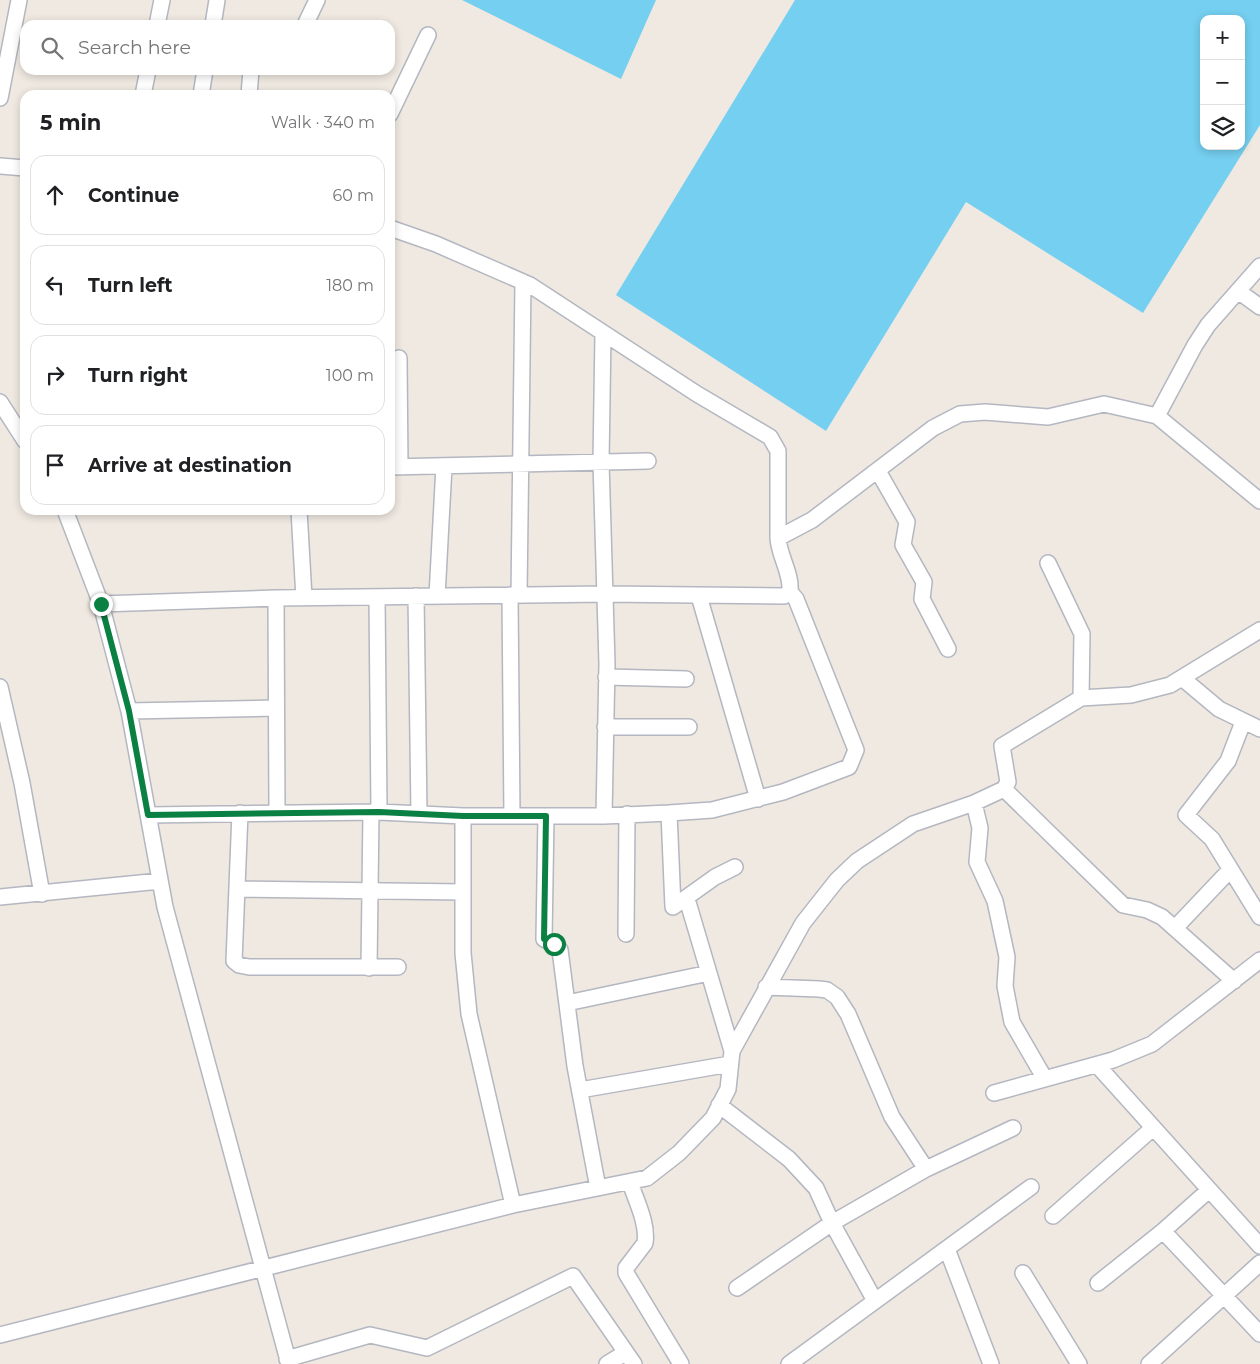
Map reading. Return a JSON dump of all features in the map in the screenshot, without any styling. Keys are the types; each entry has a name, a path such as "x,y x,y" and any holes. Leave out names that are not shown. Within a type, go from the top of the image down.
{"street":[{"path":"0,98 19,0"},
{"path":"158,20 162,0"},
{"path":"214,20 217,0"},
{"path":"307,20 317,0"},
{"path":"395,104 428,35"},
{"path":"144,90 147,75"},
{"path":"202,90 204,75"},
{"path":"249,90 251,75"},
{"path":"0,166 20,168"},
{"path":"148,815 375,812 463,816 604,816 712,810 783,792 848,767 856,750 796,598 790,592 790,585 779,548 778,538 778,451 770,437 697,394 523,282 436,244 395,230"},
{"path":"1156,416 1195,344 1260,266"},
{"path":"512,816 515,595 520,464 523,282"},
{"path":"1238,291 1260,307"},
{"path":"603,333 601,462 606,677 604,816"},
{"path":"399,358 395,467 648,461"},
{"path":"0,402 20,433"},
{"path":"778,538 812,520 933,428 960,414 985,412 1048,417 1104,404 1156,416 1260,501"},
{"path":"437,596 444,466"},
{"path":"878,471 907,522 902,545 924,582 922,599 948,649"},
{"path":"67,515 101,604 129,711 165,907 288,1362 370,1335 427,1348 574,1276 629,1358 607,1364"},
{"path":"299,515 304,598"},
{"path":"1048,563 1082,634 1082,698"},
{"path":"101,604 276,598 416,596 604,594 784,596 790,592"},
{"path":"416,596 419,814"},
{"path":"699,596 758,799"},
{"path":"369,968 370,891 375,812 377,597"},
{"path":"276,598 277,812"},
{"path":"731,1057 766,987 803,923 837,880 857,861 913,824 974,803 1004,789 1008,782 1002,746 1082,698 1131,695 1170,685 1260,630"},
{"path":"606,677 686,679"},
{"path":"1182,678 1205,699 1243,722 1260,729"},
{"path":"0,687 22,783 42,894"},
{"path":"129,711 276,708"},
{"path":"1243,722 1228,761 1186,815 1212,839 1260,917"},
{"path":"606,727 689,727"},
{"path":"1004,789 1123,905 1148,910 1162,917 1234,981"},
{"path":"974,803 980,828 977,862 995,901 1007,957 1005,986 1012,1022 1045,1079"},
{"path":"240,813 233,954 234,961 239,966 398,968"},
{"path":"668,813 673,907 687,899 715,877 735,867"},
{"path":"626,934 627,814"},
{"path":"463,816 462,953 469,1014 513,1205"},
{"path":"546,816 544,939 560,950 580,1090 598,1188"},
{"path":"1175,928 1230,870"},
{"path":"0,897 160,881"},
{"path":"237,889 463,892"},
{"path":"0,1334 513,1205 647,1178 679,1153 713,1118 728,1089 731,1057 687,899"},
{"path":"994,1093 1097,1065 1152,1044 1260,960"},
{"path":"567,1003 709,973"},
{"path":"766,987 819,988 827,990 836,997 848,1014 892,1117 926,1170"},
{"path":"580,1090 731,1057"},
{"path":"1097,1065 1260,1246"},
{"path":"719,1105 789,1159 816,1188 832,1223 874,1301"},
{"path":"737,1288 832,1223 926,1170 1013,1128"},
{"path":"1053,1216 1154,1128"},
{"path":"630,1182 646,1238 645,1243 626,1268 626,1273 681,1364"},
{"path":"789,1364 1031,1187"},
{"path":"1098,1283 1164,1231 1209,1190"},
{"path":"1164,1231 1260,1334"},
{"path":"946,1248 991,1364"},
{"path":"1149,1364 1260,1263"},
{"path":"1023,1273 1079,1364"}],"water":[{"path":"462,0 656,0 621,79"},
{"path":"795,0 1260,0 1260,125 1245,149 1245,15 1200,15 1200,150 1244,150 1143,313 966,202 826,431 616,295"}],"route":[{"path":"101,604 129,711 148,815 379,812 463,816 546,816 544,939 554,944"}]}
